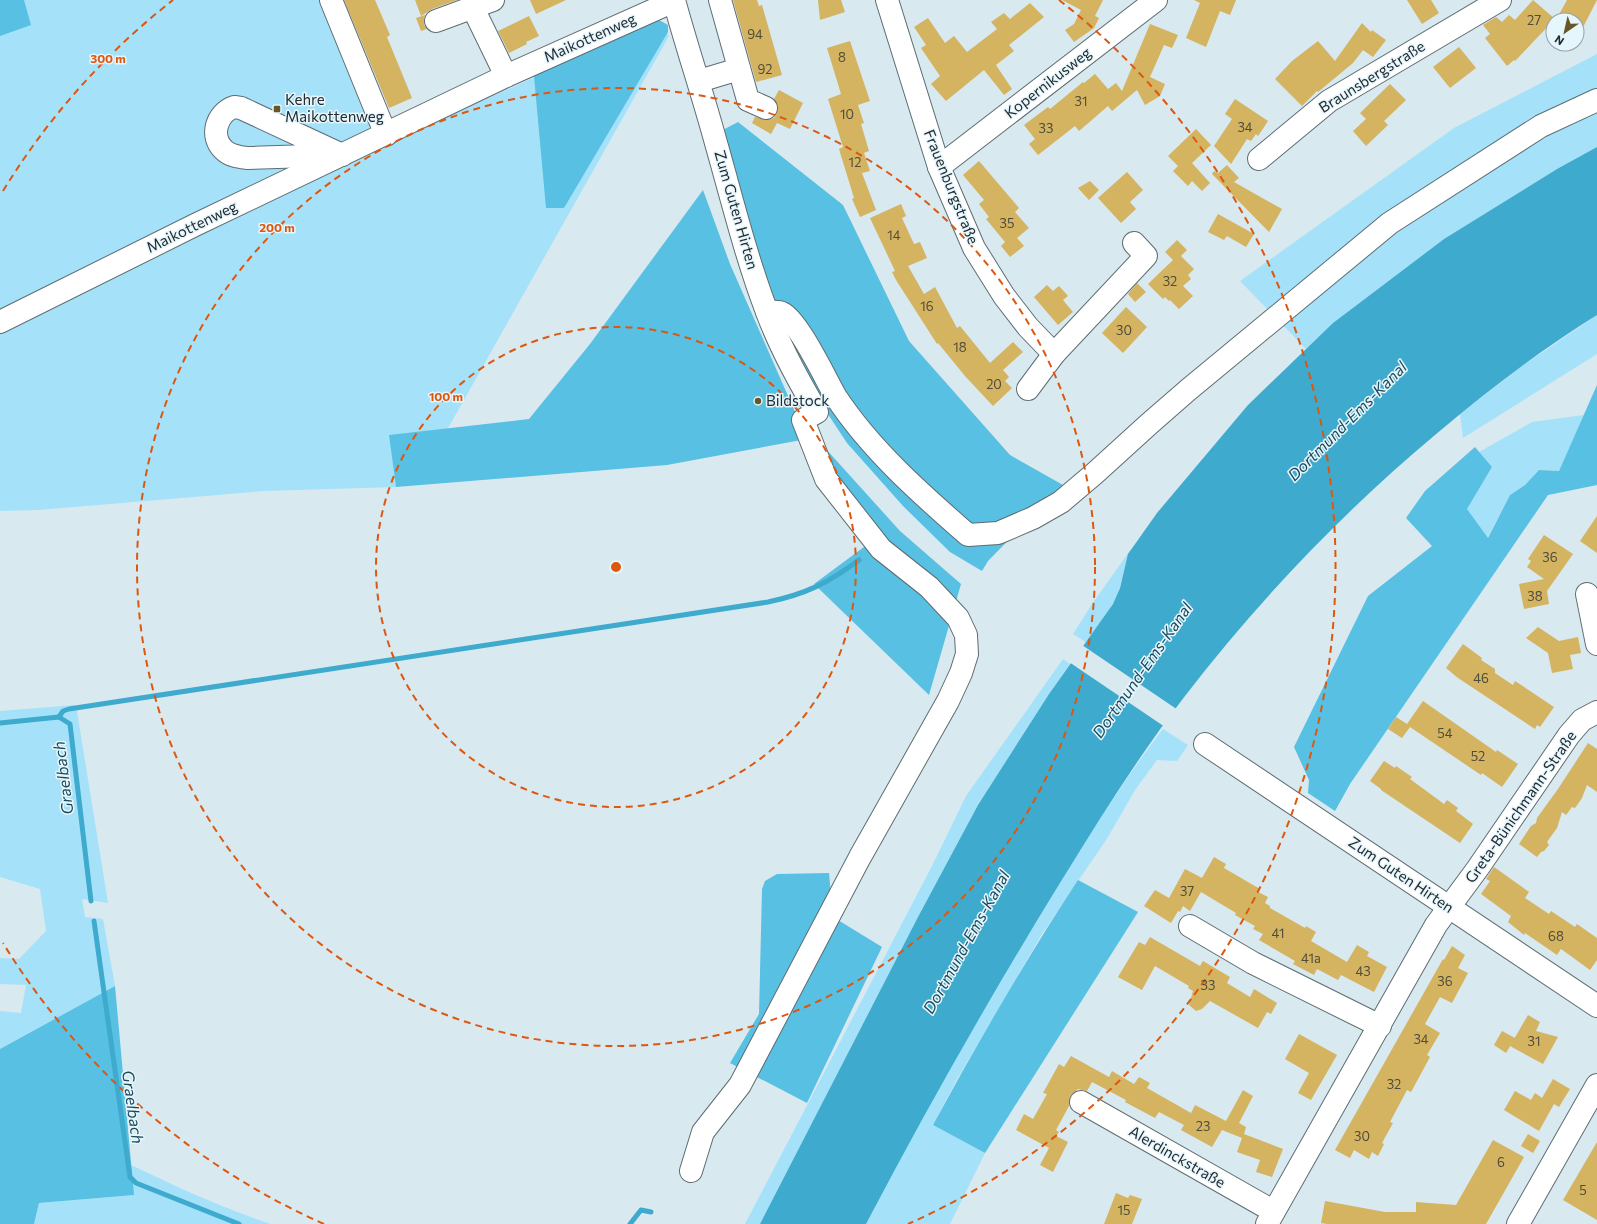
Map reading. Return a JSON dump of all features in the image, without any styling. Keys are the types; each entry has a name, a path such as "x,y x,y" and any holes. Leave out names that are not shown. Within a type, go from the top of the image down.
{"street":[{"path":"330,0 386,135"},
{"path":"436,21 494,0"},
{"name":"Maikottenweg","path":"0,322 195,225 386,135 506,76 674,0"},
{"name":"Zum Guten Hirten","path":"674,0 699,81 751,266 767,312 801,386 817,412 803,420 826,479 881,549 929,587 958,618 966,634 967,654 961,673 948,701 860,857 740,1085 704,1132 691,1171"},
{"path":"720,0 748,100 766,108"},
{"name":"Frauenburgstraße","path":"887,0 939,167 974,248 1004,296 1028,327 1054,354"},
{"name":"Kopernikusweg","path":"939,167 1156,0"},
{"name":"Braunsbergstraße","path":"1260,159 1329,101 1492,2"},
{"path":"473,8 506,76"},
{"path":"699,81 739,69"},
{"path":"767,312 781,312 789,318 815,358 836,396 858,425 916,489 968,535 998,533 1034,518 1060,502 1094,474 1148,424 1188,390 1390,223 1541,126 1597,100"},
{"path":"234,107 241,108 342,155 247,158 233,156 224,150 219,143 216,128 222,114 234,107"},
{"path":"1028,389 1054,354 1140,249"},
{"path":"1588,594 1597,644"},
{"name":"Greta-Bünichmann-Straße","path":"1450,907 1569,735 1582,720 1597,712"},
{"name":"Zum Guten Hirten","path":"1205,744 1450,907 1595,1001"},
{"name":"Alerdinckstraße","path":"1081,1102 1270,1218 1436,925 1450,907"},
{"path":"1190,926 1253,964 1380,1026"},
{"path":"1518,1224 1597,1085"}],"shaded area":[{"path":"0,0 329,0 386,145 659,20 669,36 438,446 391,449 396,487 264,491 38,510 0,511"},
{"path":"0,0 24,0 31,25 0,36"},
{"path":"659,20 668,25 668,32 564,208 546,208 534,76 650,22"},
{"path":"1597,54 1597,147 1557,169 1444,239 1333,323 1306,349 1240,281 1454,128"},
{"path":"738,122 843,205 909,341 1010,455 1063,485 988,561 982,571 950,552 903,506 847,443 810,387 784,331 719,132"},
{"path":"703,190 730,264 807,439 667,465 396,487 389,435 529,419 590,344"},
{"path":"1597,315 1597,354 1463,438 1460,414 1522,366"},
{"path":"1597,385 1597,485 1548,495 1350,784 1335,811 1308,793 1309,780 1294,747 1368,596 1432,546 1406,518 1425,491 1475,447 1492,467 1467,509 1488,538 1510,495 1525,485 1539,470 1559,471"},
{"path":"1584,415 1559,471 1539,470 1525,485 1510,495 1487,539 1467,509 1492,467 1479,452 1532,422"},
{"path":"816,438 900,531 961,584 929,695 814,584 868,544"},
{"path":"1134,545 1128,557 1114,601 1086,642 1073,634 1092,604"},
{"path":"1063,659 1070,664 978,805 918,917 760,1224 745,1224 933,864 966,796"},
{"path":"76,705 108,903 82,899 85,917 103,919 115,986 0,1049 0,1011 21,1013 26,985 0,984 0,958 19,959 46,931 40,889 0,877 0,711"},
{"path":"1163,729 1188,745 1177,761 1157,760 1135,790 1108,837 1042,934 956,1081 933,1125 985,1153 950,1224 866,1224 910,1141 1026,938 1105,812"},
{"path":"829,873 833,917 882,947 807,1103 730,1063 759,1014 762,889 765,881 777,874"},
{"path":"1078,880 1138,912 985,1153 933,1125 1003,1001"},
{"path":"115,986 134,1195 39,1203 34,1224 0,1224 0,1049"},
{"path":"131,1165 217,1204 271,1224 34,1224 39,1203 133,1195"}],"water":[{"name":"Dortmund-Ems-Kanal","path":"1597,147 1597,315 1555,342 1494,387 1454,419 1367,495 1272,592 1213,660 1168,718 1136,764 1060,883 960,1052 866,1224 760,1224 918,917 978,805 1049,694 1113,604 1120,588 1128,554 1157,513 1248,405 1333,323 1444,239 1557,169"}],"pier":[{"path":"1082,645 1178,710 1165,727 1069,662"}],"building":[{"path":"344,0 375,0 390,35 387,37 412,98 389,108"},
{"path":"415,0 457,0 432,9 421,16"},
{"path":"530,0 566,0 536,14"},
{"path":"733,0 757,0 759,6 762,5 782,75 756,82"},
{"path":"818,0 841,0 845,12 820,20"},
{"path":"1062,0 1103,0 1095,16 1099,18 1094,28 1074,42 1065,30 1074,24 1081,10"},
{"path":"1194,0 1236,0 1230,15 1220,11 1206,47 1186,38 1200,3"},
{"path":"1407,0 1431,0 1439,13 1422,24"},
{"path":"1533,0 1547,12 1545,12 1545,30 1515,61 1514,60 1507,66 1485,38 1490,34 1483,25 1496,17 1502,22 1509,15 1515,20"},
{"path":"1567,0 1597,0 1585,23 1585,12 1560,12"},
{"path":"1030,3 1044,17 1009,45 1014,51 996,65 1012,89 1004,95 984,70 946,101 931,84 940,76 921,48 926,45 914,27 928,18 945,43 954,36 967,52 997,29 991,22 1004,13 1010,19"},
{"path":"425,15 424,25 427,29 421,31 416,18"},
{"path":"529,16 539,36 509,53 498,31"},
{"path":"1362,23 1371,32 1372,30 1386,40 1373,57 1363,50 1353,63 1318,92 1317,91 1302,106 1275,79 1292,61 1318,41 1335,61"},
{"path":"1150,24 1178,35 1172,48 1164,45 1150,77 1165,84 1160,96 1145,105 1137,90 1112,111 1108,106 1079,131 1075,126 1038,155 1029,144 1035,139 1024,125 1048,107 1050,109 1095,74 1108,89 1116,83 1122,91"},
{"path":"850,41 870,101 858,105 864,123 861,124 869,151 864,153 870,171 862,173 876,210 860,217 852,199 854,198 839,149 843,147 828,99 841,94 827,48"},
{"path":"1459,47 1476,68 1450,88 1433,67"},
{"path":"1390,84 1406,100 1384,121 1388,125 1366,146 1353,131 1366,119 1360,113"},
{"path":"779,90 803,103 790,129 777,123 771,134 752,123 755,117 768,120 774,118 777,113 778,106 774,99"},
{"path":"1235,99 1268,121 1258,136 1256,134 1251,141 1247,139 1231,164 1214,146 1232,119 1225,114"},
{"path":"1196,129 1211,145 1192,163 1210,183 1202,191 1192,181 1188,186 1173,171 1178,166 1168,156"},
{"path":"979,161 1019,208 1015,212 1029,228 1017,238 1024,246 1010,257 1001,246 1005,242 986,219 989,217 979,204 984,200 963,175"},
{"path":"1227,165 1239,178 1234,182 1282,209 1269,232 1212,174 1214,171 1218,173"},
{"path":"1127,172 1143,190 1130,202 1136,209 1121,223 1098,198"},
{"path":"1090,181 1099,190 1089,200 1078,188"},
{"path":"901,204 906,216 902,218 914,244 920,242 927,258 908,266 924,294 935,287 957,328 960,326 990,363 1013,342 1023,352 1003,370 1009,377 1005,381 1012,388 993,406 965,376 938,343 937,344 892,272 895,271 870,218"},
{"path":"1218,214 1254,234 1246,247 1227,236 1224,240 1208,232"},
{"path":"1177,240 1187,250 1181,256 1194,269 1188,275 1191,279 1183,286 1193,296 1179,309 1170,300 1169,301 1165,297 1163,299 1148,284 1173,260 1165,252"},
{"path":"1137,283 1146,292 1135,302 1128,294"},
{"path":"1047,285 1053,291 1059,286 1068,296 1063,300 1073,312 1058,325 1034,297"},
{"path":"1126,307 1147,327 1123,353 1102,333"},
{"path":"1597,516 1597,553 1580,541"},
{"path":"1544,535 1573,554 1547,591 1549,604 1524,609 1519,584 1544,579 1527,567 1531,561 1528,559"},
{"path":"1538,627 1559,641 1578,637 1581,653 1570,655 1573,669 1552,673 1548,653 1526,638"},
{"path":"1463,644 1482,658 1481,660 1495,669 1495,673 1513,685 1515,681 1554,707 1540,727 1537,725 1535,729 1458,678 1446,668"},
{"path":"1423,701 1496,752 1497,750 1518,764 1502,787 1482,773 1481,775 1410,727 1402,738 1388,729 1396,717 1407,724"},
{"path":"1588,743 1597,749 1597,792 1587,785 1582,798 1575,808 1572,807 1566,815 1562,812 1557,828 1547,842 1549,845 1537,857 1519,844 1531,826 1536,823 1537,818"},
{"path":"1384,761 1395,768 1396,766 1412,777 1410,779 1444,804 1447,800 1458,808 1456,811 1473,824 1460,843 1370,781"},
{"path":"1214,857 1226,864 1224,868 1260,889 1258,892 1268,897 1265,903 1270,906 1270,908 1305,928 1306,926 1316,932 1311,941 1347,962 1357,945 1369,952 1367,956 1387,967 1374,992 1341,975 1338,980 1317,969 1314,975 1293,964 1295,961 1259,940 1263,934 1253,929 1255,926 1235,915 1236,913 1201,892 1190,911 1183,906 1180,912 1178,911 1171,923 1144,906 1155,890 1169,898 1185,869 1202,878"},
{"path":"1494,867 1529,892 1525,898 1549,914 1551,911 1575,927 1577,924 1597,938 1597,960 1590,970 1561,949 1557,955 1525,933 1524,935 1508,922 1511,916 1481,894 1490,881 1486,879"},
{"path":"1150,937 1200,966 1203,961 1230,977 1227,983 1250,997 1254,989 1277,1003 1271,1014 1267,1012 1258,1028 1210,1001 1202,1009 1196,1011 1189,1005 1193,991 1188,988 1189,986 1155,966 1142,990 1118,977 1139,942 1145,945"},
{"path":"1452,946 1465,955 1458,968 1468,973 1452,1003 1440,997 1425,1024 1440,1033 1427,1055 1430,1057 1411,1092 1407,1090 1390,1122 1393,1123 1382,1143 1384,1144 1378,1156 1372,1152 1369,1159 1354,1150 1350,1158 1335,1150 1443,959 1444,960"},
{"path":"1528,1015 1540,1022 1536,1031 1558,1037 1543,1064 1510,1046"},
{"path":"1502,1031 1515,1038 1506,1053 1494,1045"},
{"path":"1299,1034 1337,1055 1311,1100 1298,1093 1309,1073 1285,1059"},
{"path":"1071,1056 1109,1077 1112,1071 1134,1084 1139,1077 1150,1083 1147,1088 1191,1113 1195,1105 1226,1121 1243,1090 1253,1096 1239,1123 1246,1127 1244,1134 1283,1149 1272,1177 1256,1172 1260,1160 1237,1152 1242,1138 1222,1130 1212,1147 1181,1130 1184,1125 1159,1112 1155,1118 1125,1102 1126,1100 1092,1082 1087,1091 1078,1089 1070,1096 1069,1106 1056,1130 1059,1132 1056,1136 1068,1142 1053,1172 1040,1165 1049,1148 1016,1130 1024,1114 1033,1119 1047,1094 1043,1093 1059,1064 1064,1067"},
{"path":"1553,1079 1570,1089 1559,1107 1554,1104 1539,1131 1504,1110 1515,1091 1531,1100 1535,1093 1542,1098"},
{"path":"1528,1134 1540,1141 1533,1153 1521,1146"},
{"path":"1493,1140 1524,1157 1486,1224 1321,1223 1325,1201 1385,1212 1416,1212 1416,1202 1456,1205"},
{"path":"1597,1142 1597,1220 1563,1200"},
{"path":"1116,1193 1128,1198 1130,1195 1142,1199 1132,1224 1104,1224"}],"waterway":[{"path":"59,717 63,711 69,709 768,602 782,599 816,587 859,560"},
{"name":"Graelbach","path":"0,723 59,717 70,724 91,901"},
{"name":"Graelbach","path":"94,921 130,1177 136,1183 239,1224"},
{"path":"630,1224 641,1210 651,1212"}],"place":[{"name":"Kehre Maikottenweg","path":"277,109"},
{"name":"Bildstock","path":"758,401"}]}
